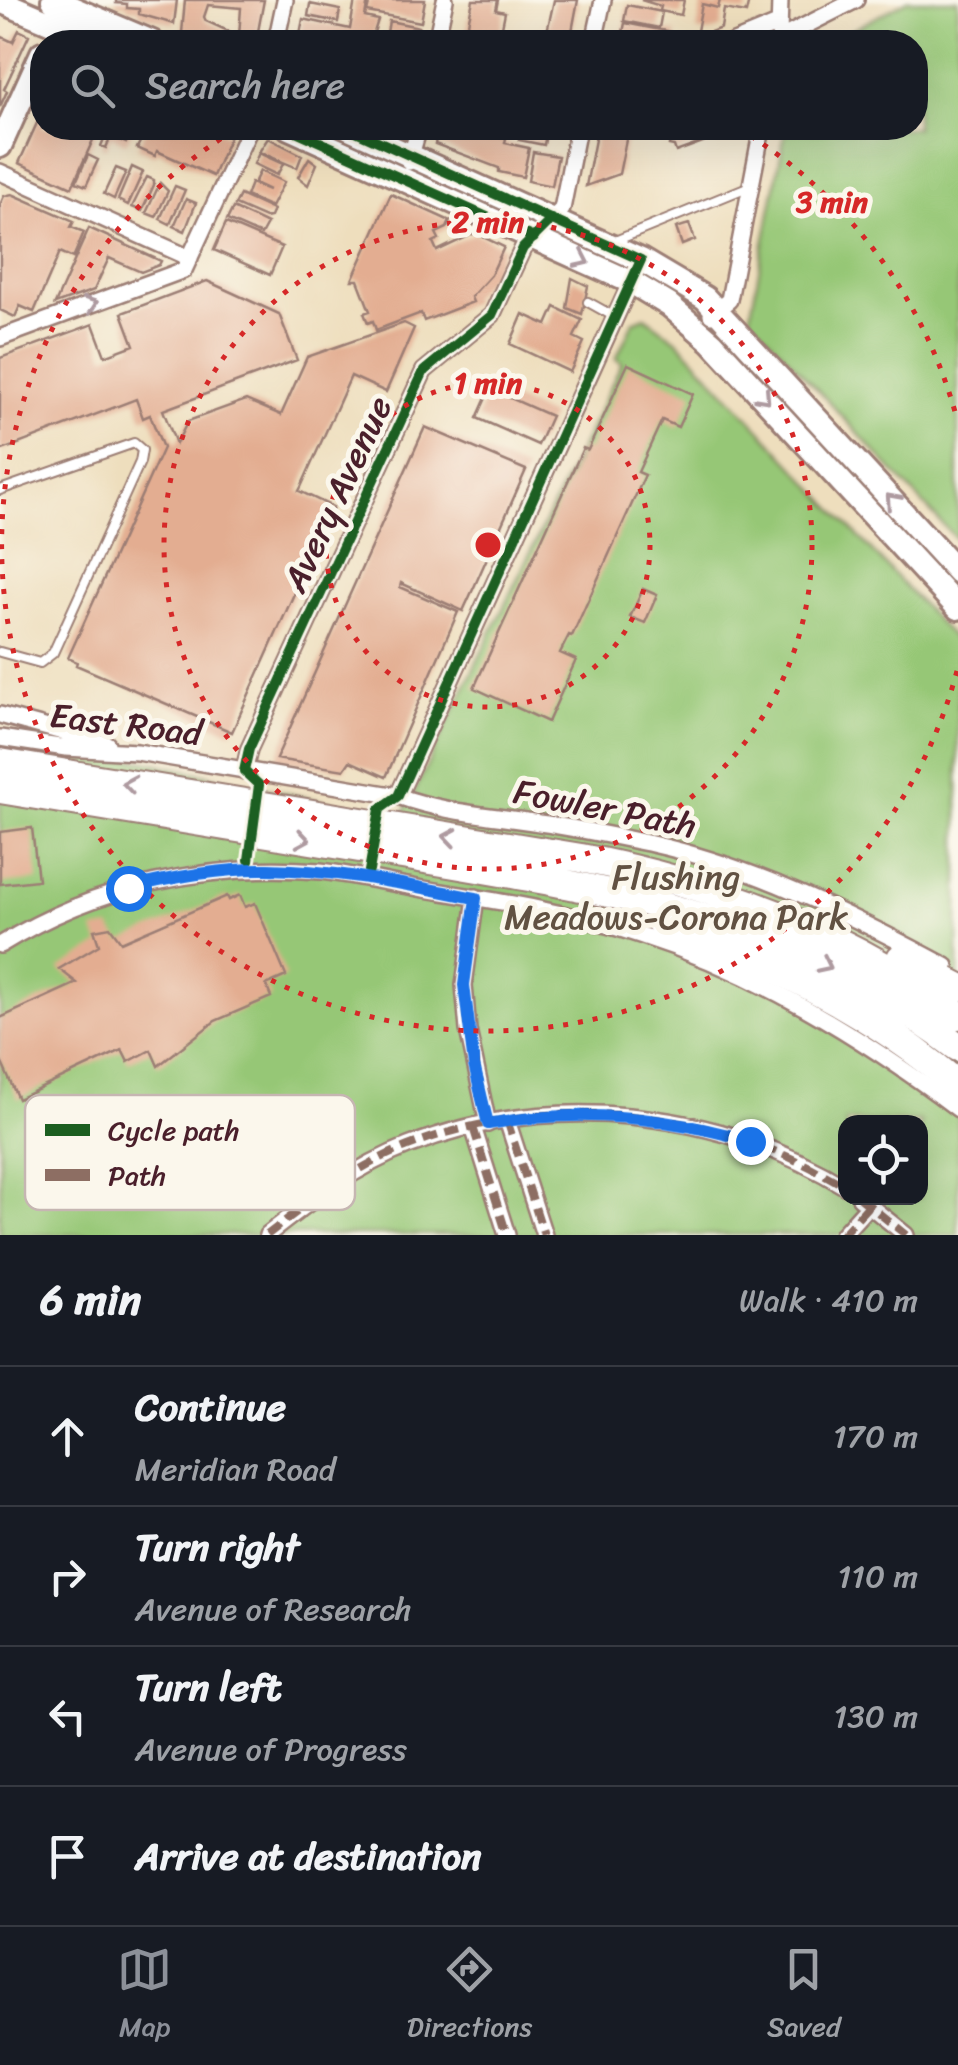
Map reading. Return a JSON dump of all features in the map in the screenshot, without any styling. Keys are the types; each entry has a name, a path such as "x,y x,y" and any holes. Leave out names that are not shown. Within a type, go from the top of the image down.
{"highway":[{"path":"0,762 615,864 716,891 871,944 958,987"},
{"path":"0,789 531,877 664,904 771,940 873,990 958,1047"},
{"path":"531,877 681,928 782,972 887,1032 958,1085"},
{"path":"782,916 866,956 958,1015"}],"main road":[{"path":"0,2 111,30"},
{"path":"57,14 79,30"},
{"path":"0,146 30,80"},
{"path":"316,140 631,282 670,304 696,327 958,608"},
{"path":"377,140 608,244 687,285 718,310 958,572"}],"street":[{"path":"278,30 284,0"},
{"path":"439,30 445,0"},
{"path":"596,30 602,0"},
{"path":"779,30 780,0"},
{"path":"790,30 856,0"},
{"path":"0,338 184,270 244,140"},
{"path":"402,178 416,140"},
{"name":"Avery Avenue","path":"244,771 248,749 424,370 492,315 523,248 562,209 576,140"},
{"path":"696,327 729,300 760,140"},
{"path":"0,172 190,258"},
{"path":"398,796 641,260"},
{"path":"0,714 137,752"},
{"name":"East Road","path":"0,738 66,748 137,752 398,796"},
{"name":"Fowler Path","path":"398,796 436,810 569,828 708,858 828,906 958,972"},
{"path":"0,945 46,919 119,890 199,874 250,869 321,872 476,898 557,913 640,935 744,976 880,1052 958,1109"},
{"path":"476,898 464,985 480,1125 507,1235"},
{"path":"355,1174 406,1146 480,1125 538,1115 597,1114 703,1128 798,1160 838,1183"},
{"path":"507,1120 544,1235"},
{"path":"842,1235 862,1205"},
{"path":"869,1205 899,1233"},
{"path":"267,1235 299,1210"}],"lane":[{"path":"608,244 750,186"},
{"path":"588,302 616,317"},
{"path":"0,490 134,442 142,450 140,462 46,661 40,663 0,652"}],"green space":[{"path":"908,0 958,0 958,541 750,317 784,140 928,140 928,30 852,30"},
{"name":"Flushing Meadows-Corona Park","path":"645,317 679,342 958,644 958,1235 0,1235 0,744 144,761 401,819 622,363 616,359 633,322"}],"building":[{"path":"116,0 177,0 174,24 139,14 139,9 127,8 127,4"},
{"path":"185,0 264,0 258,30 239,30 241,8 208,5 206,21 226,30 182,30"},
{"path":"355,0 368,0 365,17 378,20 375,30 301,30 303,19 350,29"},
{"path":"370,0 425,0 421,22 367,12"},
{"path":"473,0 498,0 496,10 505,12 501,30 467,30"},
{"path":"554,0 578,0 572,30 547,30"},
{"path":"641,0 684,0 681,15 660,11 661,6"},
{"path":"720,0 749,0 746,13 724,9 721,28 697,30 702,4 718,8"},
{"path":"310,4 340,10 338,22 308,16"},
{"path":"627,5 662,12 659,28 624,21"},
{"path":"389,21 419,27 418,30 388,30"},
{"path":"625,23 661,30 624,30"},
{"path":"19,30 29,35 4,89 7,91 0,107 0,36 13,42"},
{"path":"30,139 93,140 72,187 19,163"},
{"path":"141,140 228,140 213,176 157,151 155,156 137,148"},
{"path":"267,140 272,140 302,155 297,168 259,152"},
{"path":"436,140 506,140 505,143 529,148 523,177 499,172 499,168 435,144"},
{"path":"519,140 545,140 544,145"},
{"path":"595,140 626,140 619,174 586,186"},
{"path":"670,140 708,140 676,152 669,145"},
{"path":"533,152 558,156 552,186 528,181"},
{"path":"259,153 283,164 277,175 254,164"},
{"path":"88,155 98,160 86,186 76,182"},
{"path":"309,158 317,164 308,185 298,177"},
{"path":"132,167 143,172 128,205 118,200"},
{"path":"116,168 126,172 114,199 104,194"},
{"path":"260,171 284,182 271,207 246,196 251,183 269,190 254,183"},
{"path":"147,177 154,180 154,185 142,211 132,207"},
{"path":"160,183 168,191 156,217 146,213"},
{"path":"175,186 185,190 170,224 160,219"},
{"path":"12,194 74,221 71,227 84,232 73,258 60,252 34,312 20,306 15,317 0,310 0,205 4,196"},
{"path":"391,194 450,221 447,228 436,233 439,239 433,242 437,251 475,233 504,247 491,275 471,297 473,302 424,321 421,313 376,330 364,313 370,311 358,280 352,280"},
{"path":"240,195 273,210 270,217 235,205"},
{"path":"186,199 196,203 185,231 174,226"},
{"path":"233,208 267,224 261,235 227,220"},
{"path":"226,223 282,247 270,275 214,250"},
{"path":"689,224 695,240 682,245 676,228"},
{"path":"89,228 161,261 141,272 109,258 94,290 55,304"},
{"path":"572,278 588,286 582,314 567,308"},
{"path":"207,281 279,314 297,360 163,410 176,444 188,421 246,400 281,415 307,357 404,323 414,328 386,392 351,376 299,491 333,507 232,732 76,665 68,658 163,448 150,415 143,418 136,399 0,451 0,358 93,324 105,356 134,345 122,313"},
{"path":"555,307 582,320 574,337 584,342 570,372 510,344 523,314 547,325"},
{"path":"628,364 693,394 678,427 662,420 638,472 645,475 572,636 569,635 560,653 576,660 548,722 474,688 583,448 588,450"},
{"path":"490,389 551,416 538,445 477,418"},
{"path":"425,427 526,470 475,585 463,611 401,583 400,587 458,612 386,777 350,761 344,770 276,759"},
{"path":"643,589 657,595 645,623 630,617"},
{"path":"32,828 38,880 0,884 0,832"},
{"path":"240,895 245,907 255,903 286,976 266,985 271,997 215,1021 158,1066 151,1050 128,1062 122,1050 18,1099 0,1059 0,1018 77,983 59,969 99,945 94,930 110,927 121,942 227,896 229,900"}],"marked path":[{"path":"476,897 464,985 468,1030 488,1124"},
{"path":"355,1173 408,1146 462,1129 518,1118 575,1114 632,1116 688,1125 796,1160 838,1183"},
{"path":"507,1120 544,1235"},
{"path":"473,1127 507,1235"},
{"path":"869,1205 906,1235"},
{"path":"842,1235 869,1205"},
{"path":"267,1235 300,1210"}],"cycle path":[{"path":"316,140 534,238"},
{"path":"369,871 380,809 398,796 641,260 376,140"},
{"path":"249,860 259,785 244,771 249,749 424,371 492,315 523,248 552,219"}],"route":[{"path":"128,888 199,874 268,869 321,872 476,898 464,985 465,1011 488,1124 538,1115 597,1114 703,1128 750,1141"}]}
